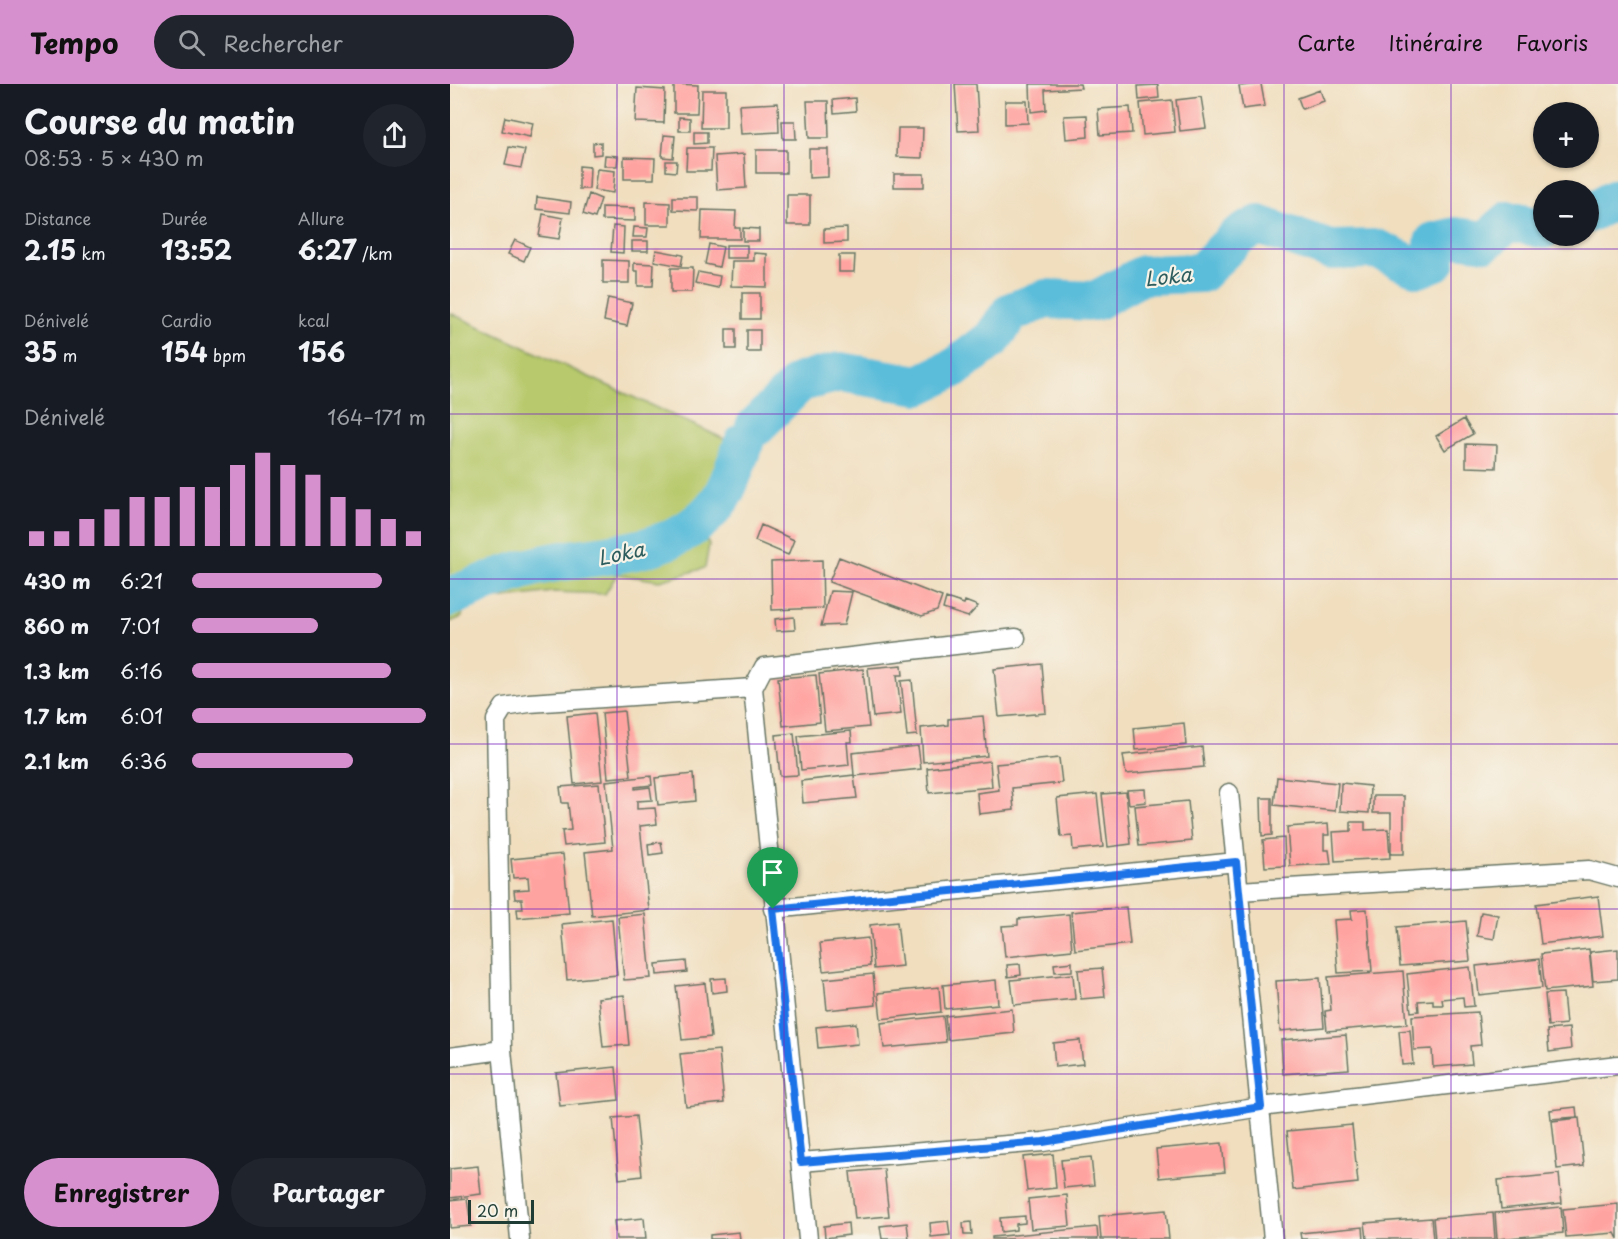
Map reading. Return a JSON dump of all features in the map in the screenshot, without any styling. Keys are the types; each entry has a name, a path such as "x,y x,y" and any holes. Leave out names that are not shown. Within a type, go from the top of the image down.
{"street":[{"path":"808,1239 773,909 753,688 764,667 1016,638"},
{"path":"520,1239 502,1050 496,720 504,707 529,703 753,688"},
{"path":"1230,793 1273,1239"},
{"path":"773,909 1236,862"},
{"path":"1239,891 1588,870 1618,878"},
{"path":"450,1058 502,1050"},
{"path":"801,1162 1043,1142 1261,1107 1618,1065"}],"green space":[{"path":"450,313 733,443 719,480 697,521 709,545 705,568 660,581 617,574 605,594 553,592 464,603 462,617 450,622"}],"building":[{"path":"674,84 698,85 697,113 674,113"},
{"path":"955,84 976,84 979,130 958,131"},
{"path":"1030,84 1080,84 1081,88 1045,90 1046,110 1031,112"},
{"path":"1261,84 1265,106 1243,109 1239,86"},
{"path":"1158,85 1159,98 1139,100 1138,86"},
{"path":"637,88 665,90 664,123 635,122"},
{"path":"702,90 726,90 726,128 701,128"},
{"path":"1320,90 1324,101 1302,109 1298,98"},
{"path":"1201,97 1206,128 1180,131 1176,100"},
{"path":"855,98 856,111 834,113 833,100"},
{"path":"1172,100 1175,132 1143,135 1140,103"},
{"path":"807,101 828,101 829,138 809,138"},
{"path":"1005,101 1027,101 1028,123 1005,124"},
{"path":"778,103 779,132 741,134 739,105"},
{"path":"1130,107 1132,133 1100,135 1098,109"},
{"path":"1087,115 1088,137 1066,139 1064,116"},
{"path":"505,117 533,123 530,137 502,131"},
{"path":"679,117 690,118 690,131 679,131"},
{"path":"782,121 795,121 796,139 783,139"},
{"path":"898,128 923,128 922,158 897,157"},
{"path":"694,132 707,132 707,143 694,144"},
{"path":"664,135 675,136 673,158 662,157"},
{"path":"601,142 601,154 593,155 593,143"},
{"path":"509,147 525,150 521,168 505,165"},
{"path":"687,148 712,148 711,171 686,171"},
{"path":"809,149 828,149 828,177 809,178"},
{"path":"756,150 786,150 786,173 756,173"},
{"path":"744,154 746,188 717,190 715,156"},
{"path":"605,155 618,156 617,166 604,166"},
{"path":"624,157 655,158 654,179 624,179"},
{"path":"666,161 677,161 676,172 666,171"},
{"path":"579,166 590,167 589,189 579,189"},
{"path":"597,169 615,171 613,193 594,190"},
{"path":"894,174 924,174 924,187 894,187"},
{"path":"589,194 601,199 595,218 583,214"},
{"path":"787,195 810,195 810,225 787,225"},
{"path":"537,197 571,202 570,213 536,209"},
{"path":"673,197 698,197 698,211 673,210"},
{"path":"646,202 670,203 670,225 646,225"},
{"path":"602,207 635,208 635,221 602,220"},
{"path":"702,210 736,211 735,228 740,228 740,239 701,239"},
{"path":"543,214 563,218 559,239 539,236"},
{"path":"613,226 624,227 623,253 611,252"},
{"path":"634,227 648,228 647,237 633,237"},
{"path":"743,228 759,229 759,241 743,241"},
{"path":"847,228 847,242 824,243 824,229"},
{"path":"515,240 530,247 524,261 508,254"},
{"path":"632,241 648,241 648,251 632,251"},
{"path":"709,244 723,247 719,267 705,264"},
{"path":"726,245 747,245 747,258 726,258"},
{"path":"656,250 683,255 681,266 654,261"},
{"path":"754,253 767,254 767,287 731,286 732,261 754,261"},
{"path":"839,255 855,255 854,272 839,272"},
{"path":"603,260 629,261 629,283 603,283"},
{"path":"634,263 654,264 653,286 638,286 638,271 634,271"},
{"path":"671,268 693,268 692,292 671,292"},
{"path":"698,272 720,276 718,288 695,283"},
{"path":"742,293 760,293 760,319 742,319"},
{"path":"608,298 632,303 627,326 604,321"},
{"path":"726,329 736,329 736,349 726,349"},
{"path":"747,330 760,330 760,352 747,352"},
{"path":"1464,419 1473,434 1445,450 1436,436"},
{"path":"1466,444 1497,445 1496,468 1466,467"},
{"path":"761,525 794,540 788,555 755,541"},
{"path":"839,557 942,597 937,611 922,616 829,582"},
{"path":"822,560 823,608 772,610 771,562"},
{"path":"830,591 852,592 844,625 821,626"},
{"path":"946,598 978,606 968,617 943,609"},
{"path":"794,617 795,630 776,631 775,619"},
{"path":"1042,664 1046,713 999,717 994,669"},
{"path":"902,665 903,675 897,675 901,714 873,717 868,668"},
{"path":"863,669 869,727 825,731 819,674"},
{"path":"816,675 820,722 783,726 778,678"},
{"path":"912,680 917,735 907,736 901,681"},
{"path":"624,711 631,776 608,778 602,713"},
{"path":"595,713 602,781 574,784 567,716"},
{"path":"983,716 987,756 923,762 921,728 948,725 948,719"},
{"path":"1184,723 1186,745 1136,750 1134,728"},
{"path":"851,731 852,742 847,742 849,765 801,770 798,736"},
{"path":"794,733 798,775 780,776 776,735"},
{"path":"918,746 921,769 854,776 857,798 803,803 801,781 854,775 852,753"},
{"path":"1202,747 1204,767 1126,774 1123,755"},
{"path":"1059,758 1062,783 1012,788 1014,810 979,814 977,793 999,790 996,764"},
{"path":"990,761 992,787 929,793 927,768"},
{"path":"693,774 695,801 658,805 655,778"},
{"path":"651,776 652,785 635,787 635,789 650,787 652,800 637,801 637,809 655,808 657,824 640,826 649,910 592,916 585,852 613,849 606,781"},
{"path":"1277,777 1338,783 1335,811 1274,805"},
{"path":"1341,783 1370,786 1369,813 1340,811"},
{"path":"599,784 605,842 564,846 562,831 571,830 568,803 562,803 560,787"},
{"path":"1145,789 1146,802 1129,804 1127,790"},
{"path":"1126,792 1131,844 1108,847 1102,794"},
{"path":"1097,794 1103,847 1073,850 1072,836 1061,837 1057,798"},
{"path":"1373,796 1404,796 1404,854 1391,854 1391,813 1373,813"},
{"path":"1261,798 1272,798 1272,835 1262,836"},
{"path":"1188,801 1192,841 1139,846 1135,806"},
{"path":"1351,822 1365,822 1365,830 1388,829 1390,858 1335,861 1333,832 1351,831"},
{"path":"1328,824 1329,835 1324,835 1324,850 1329,850 1331,864 1290,866 1287,827"},
{"path":"1284,838 1285,866 1265,867 1263,840"},
{"path":"661,842 663,853 649,855 648,844"},
{"path":"563,854 569,913 518,918 517,909 523,909 522,899 515,899 514,890 529,889 528,877 513,878 511,859"},
{"path":"1598,896 1603,936 1541,944 1536,904"},
{"path":"1126,907 1130,944 1075,950 1071,912"},
{"path":"1367,909 1372,971 1338,973 1334,920 1352,919 1351,910"},
{"path":"1481,912 1498,915 1494,939 1477,936"},
{"path":"645,914 651,978 624,980 618,917"},
{"path":"1069,914 1072,950 1005,957 1002,926 1018,925 1018,919"},
{"path":"612,919 617,975 567,980 562,924"},
{"path":"1466,921 1470,961 1400,966 1397,927"},
{"path":"897,922 902,966 874,969 870,925"},
{"path":"868,938 870,966 823,971 820,943"},
{"path":"1589,949 1593,986 1545,991 1541,954"},
{"path":"1618,949 1618,979 1593,981 1590,952"},
{"path":"1539,959 1542,988 1479,995 1476,966"},
{"path":"686,961 687,972 657,975 656,964"},
{"path":"1072,962 1072,971 1055,972 1054,964"},
{"path":"1020,964 1021,975 1008,977 1007,965"},
{"path":"1470,967 1474,1006 1464,1007 1463,997 1442,999 1443,1005 1433,1005 1433,1000 1418,1001 1419,1011 1411,1012 1407,974"},
{"path":"1102,968 1105,997 1081,999 1078,970"},
{"path":"1403,971 1407,1024 1327,1031 1325,1011 1331,1010 1328,977"},
{"path":"873,974 876,1005 827,1010 824,979"},
{"path":"1073,974 1075,999 1014,1005 1011,980"},
{"path":"726,978 727,991 712,993 711,979"},
{"path":"1320,978 1324,1027 1280,1031 1276,981"},
{"path":"996,980 998,1004 945,1009 943,985"},
{"path":"705,983 711,1037 682,1040 676,986"},
{"path":"939,987 941,1012 881,1019 878,993"},
{"path":"1563,993 1566,1024 1548,1026 1545,994"},
{"path":"624,995 629,1045 603,1047 598,998"},
{"path":"1012,1009 1014,1033 948,1040 945,1016"},
{"path":"1478,1012 1481,1045 1470,1046 1472,1064 1433,1067 1432,1049 1414,1050 1412,1016"},
{"path":"943,1016 946,1042 884,1048 881,1023"},
{"path":"856,1023 858,1044 818,1048 816,1027"},
{"path":"1569,1028 1571,1049 1549,1052 1547,1030"},
{"path":"1410,1030 1413,1064 1402,1065 1399,1031"},
{"path":"1346,1035 1349,1069 1283,1074 1281,1040"},
{"path":"1080,1040 1083,1064 1055,1067 1053,1043"},
{"path":"719,1050 724,1103 686,1107 680,1054"},
{"path":"616,1067 619,1100 560,1106 556,1073"},
{"path":"1576,1107 1577,1117 1551,1119 1550,1110"},
{"path":"636,1116 642,1176 619,1179 613,1118"},
{"path":"1579,1118 1584,1166 1557,1169 1552,1121"},
{"path":"1352,1125 1358,1183 1293,1190 1287,1131"},
{"path":"1222,1143 1225,1172 1159,1178 1156,1149"},
{"path":"1053,1154 1056,1188 1027,1191 1023,1157"},
{"path":"1091,1157 1094,1185 1064,1188 1061,1160"},
{"path":"478,1166 481,1194 450,1198 450,1169"},
{"path":"884,1169 889,1216 855,1219 850,1172"},
{"path":"1559,1174 1562,1203 1501,1209 1498,1180"},
{"path":"1067,1195 1070,1226 1031,1229 1028,1199"},
{"path":"467,1198 471,1226 450,1228 450,1200"},
{"path":"1618,1204 1618,1239 1615,1233 1566,1237 1563,1209"},
{"path":"1561,1207 1563,1233 1497,1239 1495,1213"},
{"path":"1166,1210 1169,1239 1101,1239 1099,1216"},
{"path":"1493,1213 1495,1239 1435,1239 1433,1218"},
{"path":"1025,1216 1025,1223 1016,1224 1016,1230 1001,1232 1000,1218"},
{"path":"644,1218 646,1239 616,1239 614,1221"},
{"path":"1431,1218 1433,1239 1367,1239 1365,1223"},
{"path":"948,1221 950,1235 931,1237 930,1223"},
{"path":"971,1222 972,1235 964,1235 963,1223"},
{"path":"848,1223 849,1235 825,1238 824,1226"},
{"path":"907,1223 909,1239 882,1239 880,1226"},
{"path":"1097,1227 1098,1239 992,1239 992,1237"},
{"path":"1363,1227 1364,1239 1301,1239 1300,1233"},
{"path":"739,1232 740,1239 710,1239 710,1235"}],"waterway":[{"name":"Loka","path":"1599,208 1618,198"},
{"name":"Loka","path":"755,427 800,382 840,372 919,385 956,367 992,339 1011,312 1046,299 1095,301 1143,275 1201,273 1238,236 1259,225 1330,250 1376,249 1419,268 1436,261 1434,242 1456,237 1486,241 1509,221 1533,226"},
{"name":"Loka","path":"450,597 534,567 640,549 662,543 682,533 701,520 718,502 744,443"}],"route":[{"path":"1236,862 1261,1107 1043,1142 801,1162 773,909 1236,862"}]}
